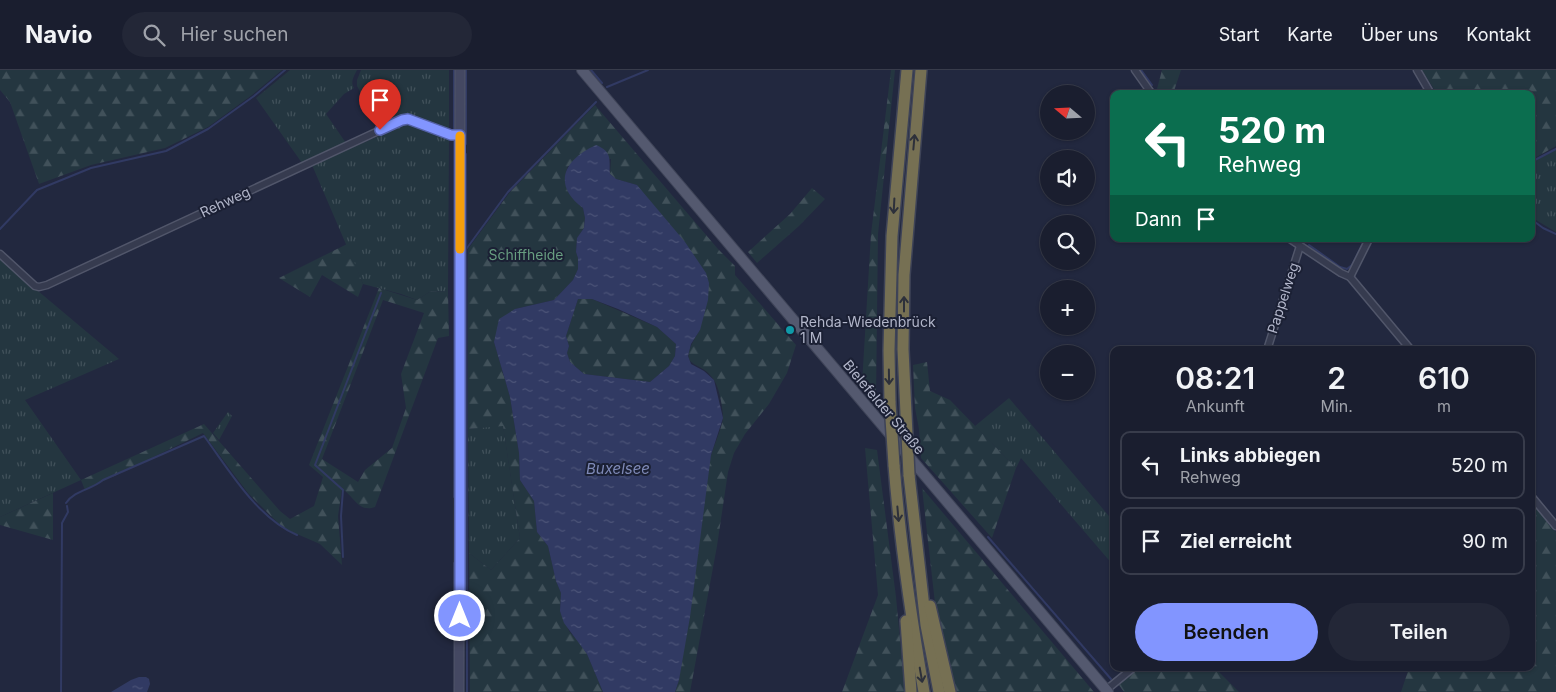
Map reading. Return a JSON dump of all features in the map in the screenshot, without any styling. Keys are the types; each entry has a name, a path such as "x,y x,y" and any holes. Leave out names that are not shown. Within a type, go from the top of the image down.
{"highway":[{"path":"906,70 892,236 889,351 890,403 905,575 924,692"},
{"path":"921,70 904,275 904,349 909,476 926,625 938,692"},
{"path":"916,544 950,692"},
{"path":"905,575 906,638 911,692"}],"main road":[{"path":"459,692 460,70"},
{"name":"Bielefelder Straße","path":"582,70 1107,691"}],"street":[{"path":"1135,70 1149,90"},
{"path":"1417,70 1429,90"},
{"name":"Rehweg","path":"0,254 30,282 39,287 47,285 402,120 414,120 451,135 460,135"},
{"name":"Pappelweg","path":"1294,242 1341,273 1350,276 1408,346"},
{"path":"1350,276 1367,242"},
{"name":"Pappelweg","path":"1268,346 1300,246"},
{"path":"1535,501 1556,526"},
{"path":"1107,691 1130,671"}],"green space":[{"path":"0,70 282,70 208,127 165,148 91,165 39,184 10,102 0,90"},
{"path":"290,70 357,70 352,81 354,88 344,94 326,114 346,143 302,163 256,98"},
{"path":"361,70 449,70 449,131 409,117 380,127 357,86"},
{"path":"891,70 895,70 878,234 876,399 862,384 871,234"},
{"path":"1162,70 1181,70 1174,90 1157,89"},
{"path":"1422,70 1556,70 1556,146 1535,158 1535,90 1434,90"},
{"name":"Schiffheide","path":"595,105 718,249 735,266 735,275 796,345 787,373 769,404 745,434 734,453 728,472 717,546 690,692 675,692 679,680 709,464 722,421 723,413 718,387 708,373 689,358 692,343 700,330 637,185 616,179 610,174 611,159 568,166 566,184 574,200 583,208 585,218 584,228 577,238 578,269 573,280 554,300 515,309 494,342 510,397 519,453 520,480 534,501 537,532 548,546 556,581 561,593 560,611 569,631 587,654 603,692 470,692 469,553 491,570 520,538 503,426 468,429 468,249 510,192"},
{"path":"409,123 449,138 448,292 431,291 417,300 363,284 312,165"},
{"path":"1556,150 1556,232 1535,219 1535,161"},
{"path":"812,188 825,199 799,226 757,263 748,252 790,214"},
{"path":"347,244 363,284 358,297 322,275 310,297 279,278"},
{"path":"0,259 119,359 25,400 81,480 0,517"},
{"path":"379,288 417,300 431,291 448,292 449,336 438,338 375,507 364,508 360,506 342,489 338,516 342,565 320,544 283,528 248,493 203,433 85,490 81,480 204,424 280,511 290,519 314,506 323,477 309,465","holes":["383,300 424,313 401,374 406,408 392,448 365,470 358,482 322,459"]},
{"path":"578,299 592,299 657,327 676,344 675,356 669,366 650,382 584,374 570,362 567,353 569,346 566,336"},
{"path":"927,362 930,391 950,400 1016,468 992,538 921,458 915,408 913,365"},
{"path":"1009,398 1110,517 1110,561 1021,458 1016,468 975,426"},
{"path":"228,412 232,416 219,440 213,433"},
{"path":"503,425 520,538 491,570 469,553 468,429"},
{"path":"865,448 877,450 896,597 905,692 842,692 878,595"},
{"path":"922,488 1094,692 956,692 935,603"},
{"path":"53,493 53,540 0,525 0,517"},
{"path":"1535,507 1556,532 1556,692 1401,692 1408,671 1535,671"},
{"path":"1135,671 1218,671 1239,692 1124,692 1119,685"}],"water":[{"name":"Buxelsee","path":"596,145 608,154 610,174 616,179 637,185 685,242 706,273 709,283 708,300 700,330 691,344 688,356 691,364 704,371 714,380 723,418 711,455 690,617 679,680 675,692 603,692 587,654 564,623 560,611 561,593 556,581 548,546 537,532 534,501 520,480 519,453 510,397 494,342 499,319 515,309 554,300 573,280 578,269 577,238 584,228 585,218 583,208 567,190 565,181 570,165 576,157","holes":["578,299 592,299 657,327 676,344 675,356 669,366 650,382 584,374 570,362 567,353 569,346 566,336"]},
{"path":"139,677 149,679 150,684 147,692 111,692 131,680"}],"waterway":[{"path":"0,229 37,190 91,168 166,151 208,129 254,96 285,70"},
{"path":"454,70 454,131"},
{"path":"466,70 466,144"},
{"path":"591,70 602,83"},
{"path":"607,87 648,70"},
{"path":"1141,70 1152,85"},
{"path":"467,248 508,192 596,102"},
{"path":"454,140 454,497"},
{"path":"1535,160 1556,149"},
{"path":"466,154 467,692"},
{"path":"1535,222 1556,234"},
{"path":"1309,245 1340,267 1347,269 1352,265 1364,242"},
{"path":"343,557 341,516 343,490 315,465 381,293"},
{"path":"66,503 74,495 103,480 204,436 234,478 257,505 269,517 297,535"},
{"path":"61,692 62,523 68,512 67,506"},
{"path":"988,537 1111,679"},
{"path":"454,563 454,609"}],"slow traffic":[{"path":"460,136 460,249"}],"place":[{"name":"Rehda-Wiedenbrück 1 M","path":"790,330"}],"route":[{"path":"380,130 408,119 451,135 460,135 460,616"}]}
